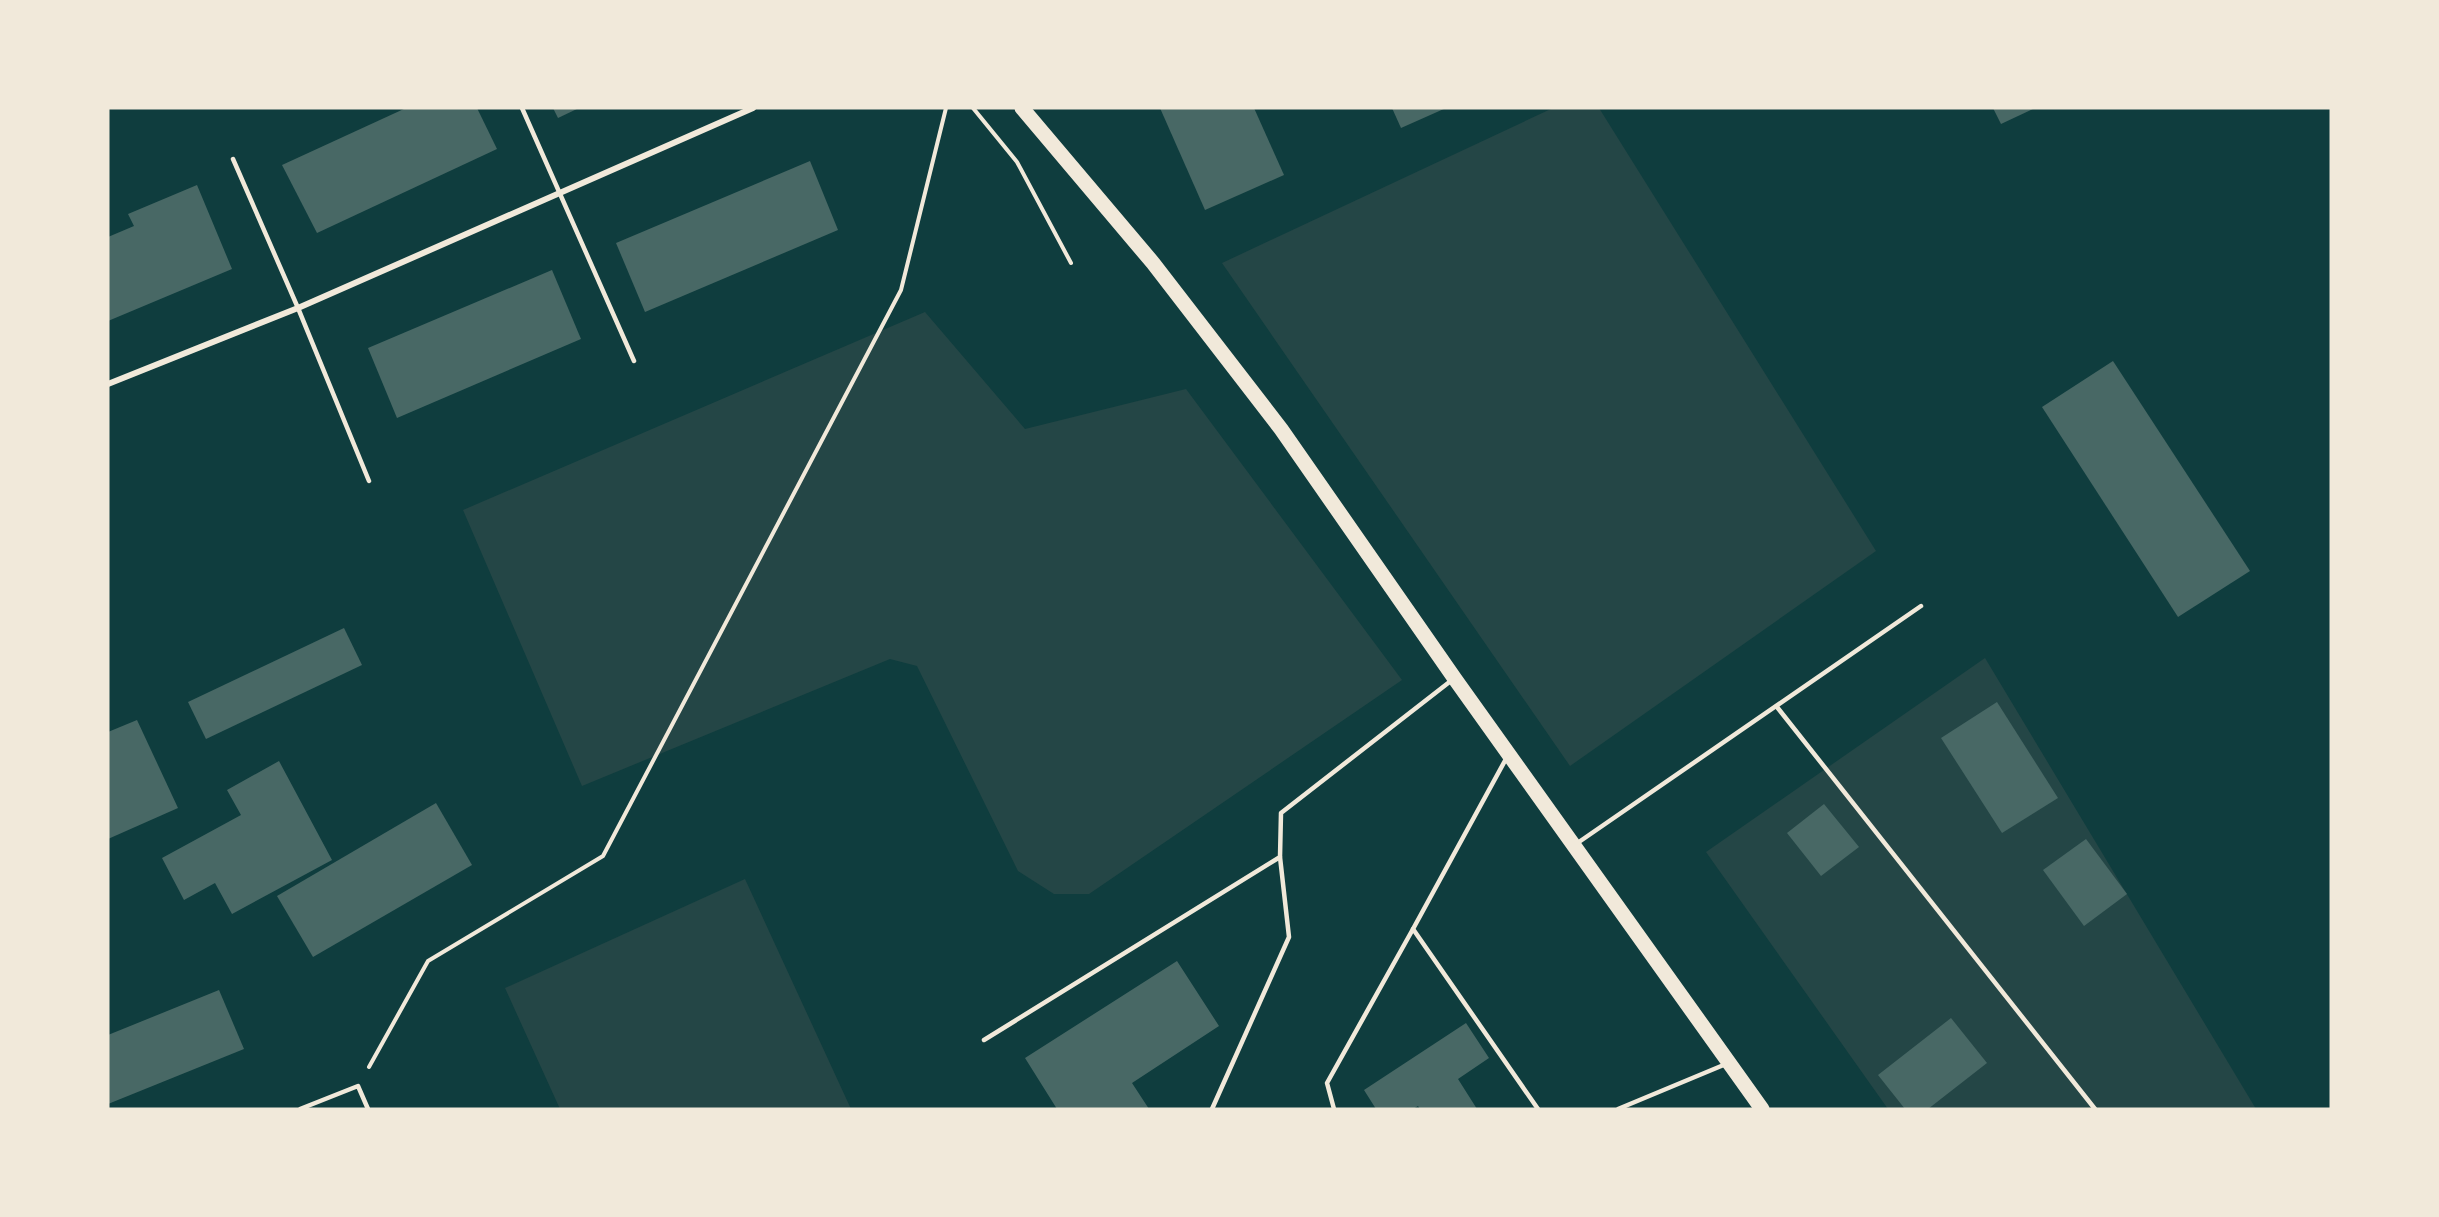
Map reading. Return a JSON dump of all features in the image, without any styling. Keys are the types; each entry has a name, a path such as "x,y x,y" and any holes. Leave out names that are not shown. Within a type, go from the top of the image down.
{"main road":[{"path":"1022,108 1153,263 1266,411 1455,679 1576,844 1762,1109"}],"street":[{"path":"108,384 298,308 560,195 753,108"}],"lane":[{"path":"522,108 634,361"},
{"path":"233,159 298,308 369,481"},
{"path":"1576,844 1921,606"},
{"path":"1212,1109 1289,937 1280,856 1281,813 1455,679"},
{"path":"1777,707 2095,1109"},
{"path":"1334,1109 1327,1083 1510,752"},
{"path":"984,1040 1280,856"},
{"path":"1413,929 1538,1109"},
{"path":"1618,1109 1729,1063"},
{"path":"300,1109 358,1086 368,1109"}],"path":[{"path":"358,1086 428,960 603,856 901,290 946,108"},
{"path":"973,108 1017,162 1071,263"}],"shaded area":[{"path":"1553,108 1599,108 1876,551 1570,766 1222,263"},
{"path":"925,312 1025,429 1186,389 1402,680 1089,894 1054,894 1018,871 917,666 890,659 582,786 463,510"},
{"path":"1985,658 2256,1109 1888,1109 1706,852"},
{"path":"745,879 851,1109 560,1109 505,988"}],"building":[{"path":"406,108 477,108 497,149 317,233 282,165"},
{"path":"553,108 579,108 558,118"},
{"path":"1160,108 1254,108 1284,175 1205,210"},
{"path":"1392,108 1446,108 1401,128"},
{"path":"1993,108 2035,108 2001,124"},
{"path":"810,161 838,230 645,312 616,243"},
{"path":"197,185 232,269 108,321 108,237 134,226 128,214"},
{"path":"552,270 581,339 397,418 368,348"},
{"path":"2113,361 2250,571 2178,617 2042,407"},
{"path":"344,628 362,665 206,739 188,702"},
{"path":"1997,702 2058,798 2002,833 1941,738"},
{"path":"137,720 178,808 108,839 108,732"},
{"path":"279,761 332,860 232,914 215,883 184,900 162,858 241,815 227,790"},
{"path":"436,803 472,865 313,957 277,896"},
{"path":"1824,804 1859,847 1821,876 1787,833"},
{"path":"2086,839 2127,894 2084,926 2043,870"},
{"path":"1177,961 1219,1026 1132,1083 1149,1109 1057,1109 1025,1058"},
{"path":"219,990 244,1049 108,1104 108,1035"},
{"path":"1951,1018 1987,1063 1928,1109 1905,1109 1878,1075"},
{"path":"1466,1023 1489,1058 1458,1079 1477,1109 1420,1109 1418,1106 1413,1109 1376,1109 1364,1090"}]}
